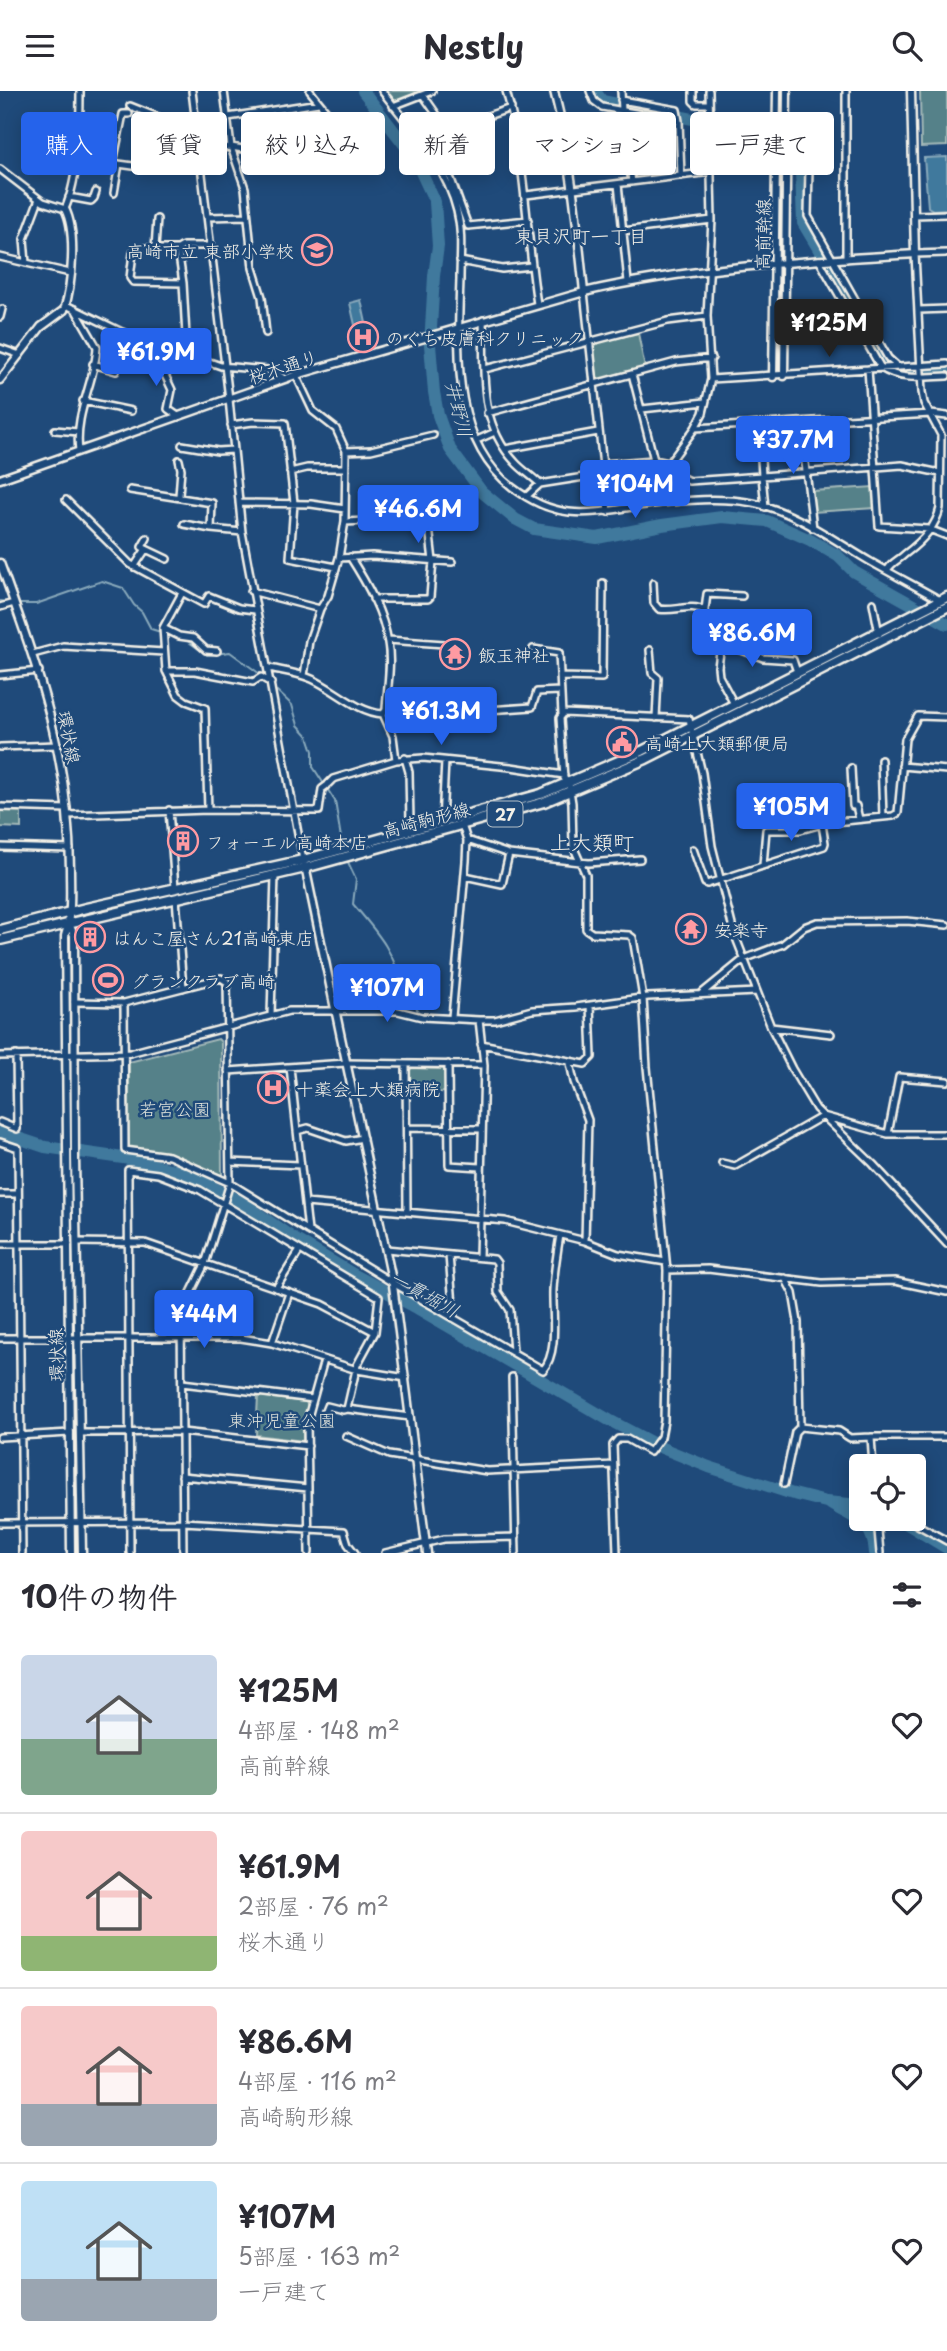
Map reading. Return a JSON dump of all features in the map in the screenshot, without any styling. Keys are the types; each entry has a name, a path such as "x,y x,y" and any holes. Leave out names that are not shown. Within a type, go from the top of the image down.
{"main road":[{"name":"高崎駒形線","path":"692,730 943,605"},
{"name":"高崎駒形線","path":"0,940 275,875 413,830 569,788 624,770 734,704 797,672 880,637"},
{"name":"高崎駒形線","path":"0,930 175,888 304,864 462,825 544,802 569,788"}],"street":[{"path":"79,112 80,91"},
{"path":"192,91 195,112"},
{"path":"224,91 231,147 245,188 253,268 262,297 266,333"},
{"path":"310,91 326,112"},
{"path":"382,91 433,157 452,194 460,223 458,329 462,395 477,440 494,468 509,484 545,506 569,512 608,512 653,504 718,499 765,507 789,515 874,564 888,569 943,605"},
{"path":"393,106 432,91"},
{"path":"506,91 526,195 531,266 537,304"},
{"path":"554,91 564,131 573,188 608,512"},
{"path":"590,91 597,105 678,118"},
{"path":"621,91 632,182"},
{"path":"693,91 693,101 696,104 709,104"},
{"path":"709,91 710,112"},
{"name":"高前幹線","path":"778,91 778,112"},
{"name":"高前幹線","path":"787,91 787,112"},
{"path":"846,91 846,259"},
{"path":"888,569 921,541 944,507 940,473 941,435 924,403 921,371 911,91"},
{"path":"422,95 434,112"},
{"path":"621,100 677,110 681,176"},
{"path":"228,117 319,103"},
{"path":"130,106 145,112"},
{"path":"495,114 511,108"},
{"path":"117,155 123,114 129,114"},
{"path":"227,147 241,149"},
{"path":"0,380 41,327 61,313 66,305 72,235 70,219 65,209 38,199 1,172"},
{"path":"65,209 73,175"},
{"path":"114,193 115,175"},
{"path":"203,175 226,367 242,532 251,591 304,864 393,1284 426,1553"},
{"path":"447,175 457,193 468,226 528,220"},
{"path":"526,195 690,175"},
{"path":"653,504 665,470 695,428 711,379 712,358 707,316 711,269 711,175"},
{"name":"高前幹線","path":"773,377 777,175"},
{"name":"高前幹線","path":"784,376 786,175"},
{"path":"809,175 808,216 888,358 898,367"},
{"path":"618,184 628,282"},
{"path":"69,197 91,201 96,192"},
{"path":"26,263 24,239 38,199"},
{"path":"914,215 947,214"},
{"path":"208,217 247,216"},
{"path":"155,249 157,219"},
{"path":"623,231 712,220"},
{"path":"183,283 133,282 130,278 133,253 137,248 178,249 183,246 211,246"},
{"path":"178,249 187,353"},
{"path":"458,329 584,292 711,269 947,253"},
{"path":"0,257 70,273"},
{"path":"820,260 881,368 904,377 947,364"},
{"path":"460,261 502,269 531,266"},
{"path":"66,305 122,332 226,367 268,370 284,379"},
{"path":"0,317 2,309"},
{"path":"75,309 97,347 83,401 78,432 79,451"},
{"path":"919,310 947,309"},
{"path":"485,369 668,321 707,316"},
{"path":"483,320 487,412 505,449 540,484"},
{"name":"桜木通り","path":"0,479 296,375 458,329"},
{"path":"0,348 20,355"},
{"path":"174,349 165,367 165,375 172,390 168,408 178,416"},
{"path":"487,412 676,362 712,358"},
{"path":"93,364 116,371"},
{"path":"711,379 898,367 947,376"},
{"path":"869,369 879,526 929,529 947,536"},
{"path":"632,374 654,460"},
{"path":"296,375 313,411 336,429 346,451 345,522 340,558 309,641 304,676"},
{"path":"83,401 131,411"},
{"path":"642,409 705,402"},
{"path":"695,428 931,414 947,416"},
{"path":"231,425 253,422 285,423 293,503 290,558 336,567"},
{"path":"800,422 813,528"},
{"path":"759,425 765,507"},
{"path":"55,430 78,432"},
{"path":"477,440 495,432"},
{"path":"505,449 598,432"},
{"path":"346,451 371,450 433,435"},
{"path":"182,445 218,451 233,450"},
{"path":"179,460 180,496"},
{"path":"602,464 654,460 669,463"},
{"path":"665,470 688,481 902,465 940,473"},
{"path":"290,472 307,468 345,468"},
{"path":"527,496 540,484 603,474"},
{"path":"130,490 212,503 211,529"},
{"path":"66,501 134,567 204,604 209,596 239,608 255,610"},
{"path":"239,503 293,503 345,509"},
{"path":"345,522 428,518 433,561 430,597 373,599"},
{"path":"184,524 242,532"},
{"path":"147,538 142,547 167,559"},
{"path":"134,567 146,549"},
{"path":"340,558 372,556 452,562"},
{"path":"350,557 369,586 388,640 386,709 383,714"},
{"name":"環状線","path":"0,563 39,671 58,745 68,812 70,912 65,936 66,1143 79,1338 82,1553"},
{"path":"560,677 602,678 603,583"},
{"path":"653,583 654,603 659,610 690,607 705,611"},
{"path":"251,591 320,609"},
{"path":"182,593 163,628 166,671 178,695 205,708 208,810"},
{"path":"734,704 719,675 723,643 722,637 709,628 705,611 706,594 742,596"},
{"path":"0,607 14,603"},
{"path":"873,603 880,637"},
{"path":"163,628 179,636 192,638 206,650 217,650"},
{"path":"388,640 444,644"},
{"path":"723,643 763,658 793,660 797,672"},
{"path":"33,654 64,646 164,652"},
{"path":"533,649 559,653 564,775 572,803 573,846 586,875 585,922 588,931 632,936 643,998 667,1270 665,1403 660,1439 650,1452 627,1439 620,1438 613,1445 617,1553"},
{"path":"650,650 652,673 659,678 656,718"},
{"path":"268,668 304,676 340,693 366,711 383,714"},
{"path":"0,675 39,671"},
{"path":"166,671 195,671 253,682 261,677 271,683"},
{"path":"487,709 532,707 537,692 560,691"},
{"path":"562,715 567,712 689,719 702,773 712,846 720,881 744,959 771,1027 801,1087 823,1116 873,1164 947,1243"},
{"path":"383,714 393,736 396,759"},
{"path":"763,865 766,830 800,830 822,824 893,816 898,813 905,739 918,716 947,717"},
{"path":"0,747 58,745"},
{"path":"0,807 68,812 319,811 322,789 333,779 405,758 482,763 564,775"},
{"path":"405,758 409,772 410,822 413,830"},
{"path":"881,760 883,817"},
{"path":"442,822 445,761"},
{"path":"902,766 947,770"},
{"path":"851,768 853,806 856,806 859,819"},
{"path":"169,810 175,888"},
{"path":"693,849 705,883 720,881 824,846 822,824"},
{"path":"452,1017 467,840 462,825"},
{"path":"467,840 509,854 549,860 589,863 640,859"},
{"path":"0,847 70,849"},
{"path":"465,876 502,884 509,854"},
{"path":"271,1015 275,875"},
{"path":"176,898 183,988"},
{"path":"701,994 744,959 783,944 804,927 817,922 907,921 947,925"},
{"name":"環状線","path":"69,925 74,935 75,1054 75,1158 69,1337 71,1553"},
{"path":"74,1002 124,1003 224,979 227,982 230,1184 205,1264 181,1313 183,1553"},
{"path":"0,1056 124,1053 289,1011 398,1011 417,1016 495,1020 532,1010 643,998 757,992"},
{"path":"124,1003 125,1150 170,1156 230,1184 393,1284 543,1370 547,1366 553,1344 553,1293 560,1235"},
{"path":"481,1044 585,1064 591,1059 590,1005"},
{"path":"479,1020 484,1065 479,1257"},
{"path":"771,1027 831,1034"},
{"path":"0,1122 16,1129 16,1055"},
{"path":"228,1071 346,1063 484,1065"},
{"path":"570,1063 588,1120 585,1241"},
{"path":"407,1064 407,1211"},
{"path":"448,1064 449,1165 480,1167"},
{"path":"290,1067 308,1231"},
{"path":"888,1135 899,1077 947,1081"},
{"path":"722,1163 735,1166 823,1116 888,1135 947,1134"},
{"path":"297,1131 308,1128 346,1141 363,1138"},
{"path":"407,1128 482,1129"},
{"path":"0,1142 18,1148 22,1553"},
{"path":"230,1163 300,1165"},
{"path":"130,1553 128,1170 178,1180 223,1203 379,1297 375,1332 364,1349 347,1409"},
{"path":"0,1194 17,1194"},
{"path":"306,1203 505,1221 585,1241 618,1254 666,1262"},
{"path":"0,1244 145,1243 322,1304 375,1332"},
{"path":"276,1288 300,1249"},
{"path":"386,1249 494,1259 497,1263 498,1292 510,1310 513,1351"},
{"path":"449,1255 454,1318"},
{"path":"667,1270 708,1269 822,1283 895,1281 947,1292"},
{"path":"784,1484 795,1432 800,1426 797,1322 793,1293 785,1278"},
{"path":"272,1343 289,1293"},
{"path":"0,1338 220,1336 272,1343 357,1370 405,1378"},
{"path":"309,1553 307,1421 324,1360"},
{"path":"512,1377 516,1553"},
{"path":"182,1383 313,1399"},
{"path":"323,1416 327,1406 343,1411 347,1409 410,1417"},
{"path":"800,1426 839,1431 850,1438 947,1437"},
{"path":"80,1433 182,1432 308,1446"},
{"path":"0,1437 70,1433"},
{"path":"346,1436 389,1455 487,1471 614,1465"},
{"path":"871,1437 872,1454"},
{"path":"182,1476 308,1488"},
{"path":"0,1523 183,1521 309,1528 344,1531 348,1544 355,1553"},
{"path":"926,1529 947,1541"},
{"path":"878,1531 880,1553"},
{"path":"386,1553 450,1539 516,1537"}],"green space":[{"path":"386,91 424,91 394,101"},
{"path":"920,91 947,91 947,146 921,147"},
{"path":"638,333 645,368 600,380 597,377 593,347 596,343"},
{"path":"874,487 875,508 813,512 812,491"},
{"path":"0,809 21,809 21,828 0,827"},
{"name":"若宮公園","path":"218,1039 221,1042 222,1177 171,1154 128,1148 129,1062"},
{"path":"412,1068 445,1069 447,1092 410,1093 409,1071"},
{"name":"東沖児童公園","path":"258,1396 306,1402 308,1406 303,1441 256,1435"}],"water":[{"path":"947,157 947,209 933,210 928,207 924,158"},
{"path":"361,300 366,323 355,325 350,303"}],"waterway":[{"name":"井野川","path":"363,91 414,157 435,202 438,246 430,345 434,392 438,415 450,449 482,492 515,519 534,529 597,538 722,517 767,521 838,556 854,572 947,624"},
{"path":"595,91 602,101 733,127 747,132 796,162 801,171 803,223 887,364"},
{"path":"904,373 947,372"},
{"path":"18,604 36,604 102,581 123,588 142,612 151,629 186,640 207,655 230,652 260,674"},
{"path":"0,601 9,602"},
{"path":"277,691 292,705 298,725 308,736 313,751 313,767 335,801 342,844"},
{"path":"347,860 356,879 353,904 384,944 395,965 402,990 414,1000 418,1012"},
{"name":"一貫堀川","path":"0,1132 45,1147 130,1159 186,1173 244,1204 294,1239 351,1273 662,1448 709,1467 790,1493 826,1502 849,1504"},
{"name":"一貫堀川","path":"829,1503 866,1526 875,1553"},
{"path":"919,1531 947,1548"}],"place":[{"name":"高崎市立 東部小学校","path":"317,250"},
{"name":"のぐち皮膚科クリニック","path":"363,337"},
{"name":"飯玉神社","path":"455,654"},
{"name":"高崎上大類郵便局","path":"622,742"},
{"name":"フォーエル高崎本店","path":"183,841"},
{"name":"安楽寺","path":"691,929"},
{"name":"はんこ屋さん21高崎東店","path":"90,937"},
{"name":"グランクラブ高崎","path":"108,980"},
{"name":"十薬会上大類病院","path":"273,1088"}],"district":[{"name":"東貝沢町一丁目","path":"581,235"},
{"name":"上大類町","path":"592,841"}]}
